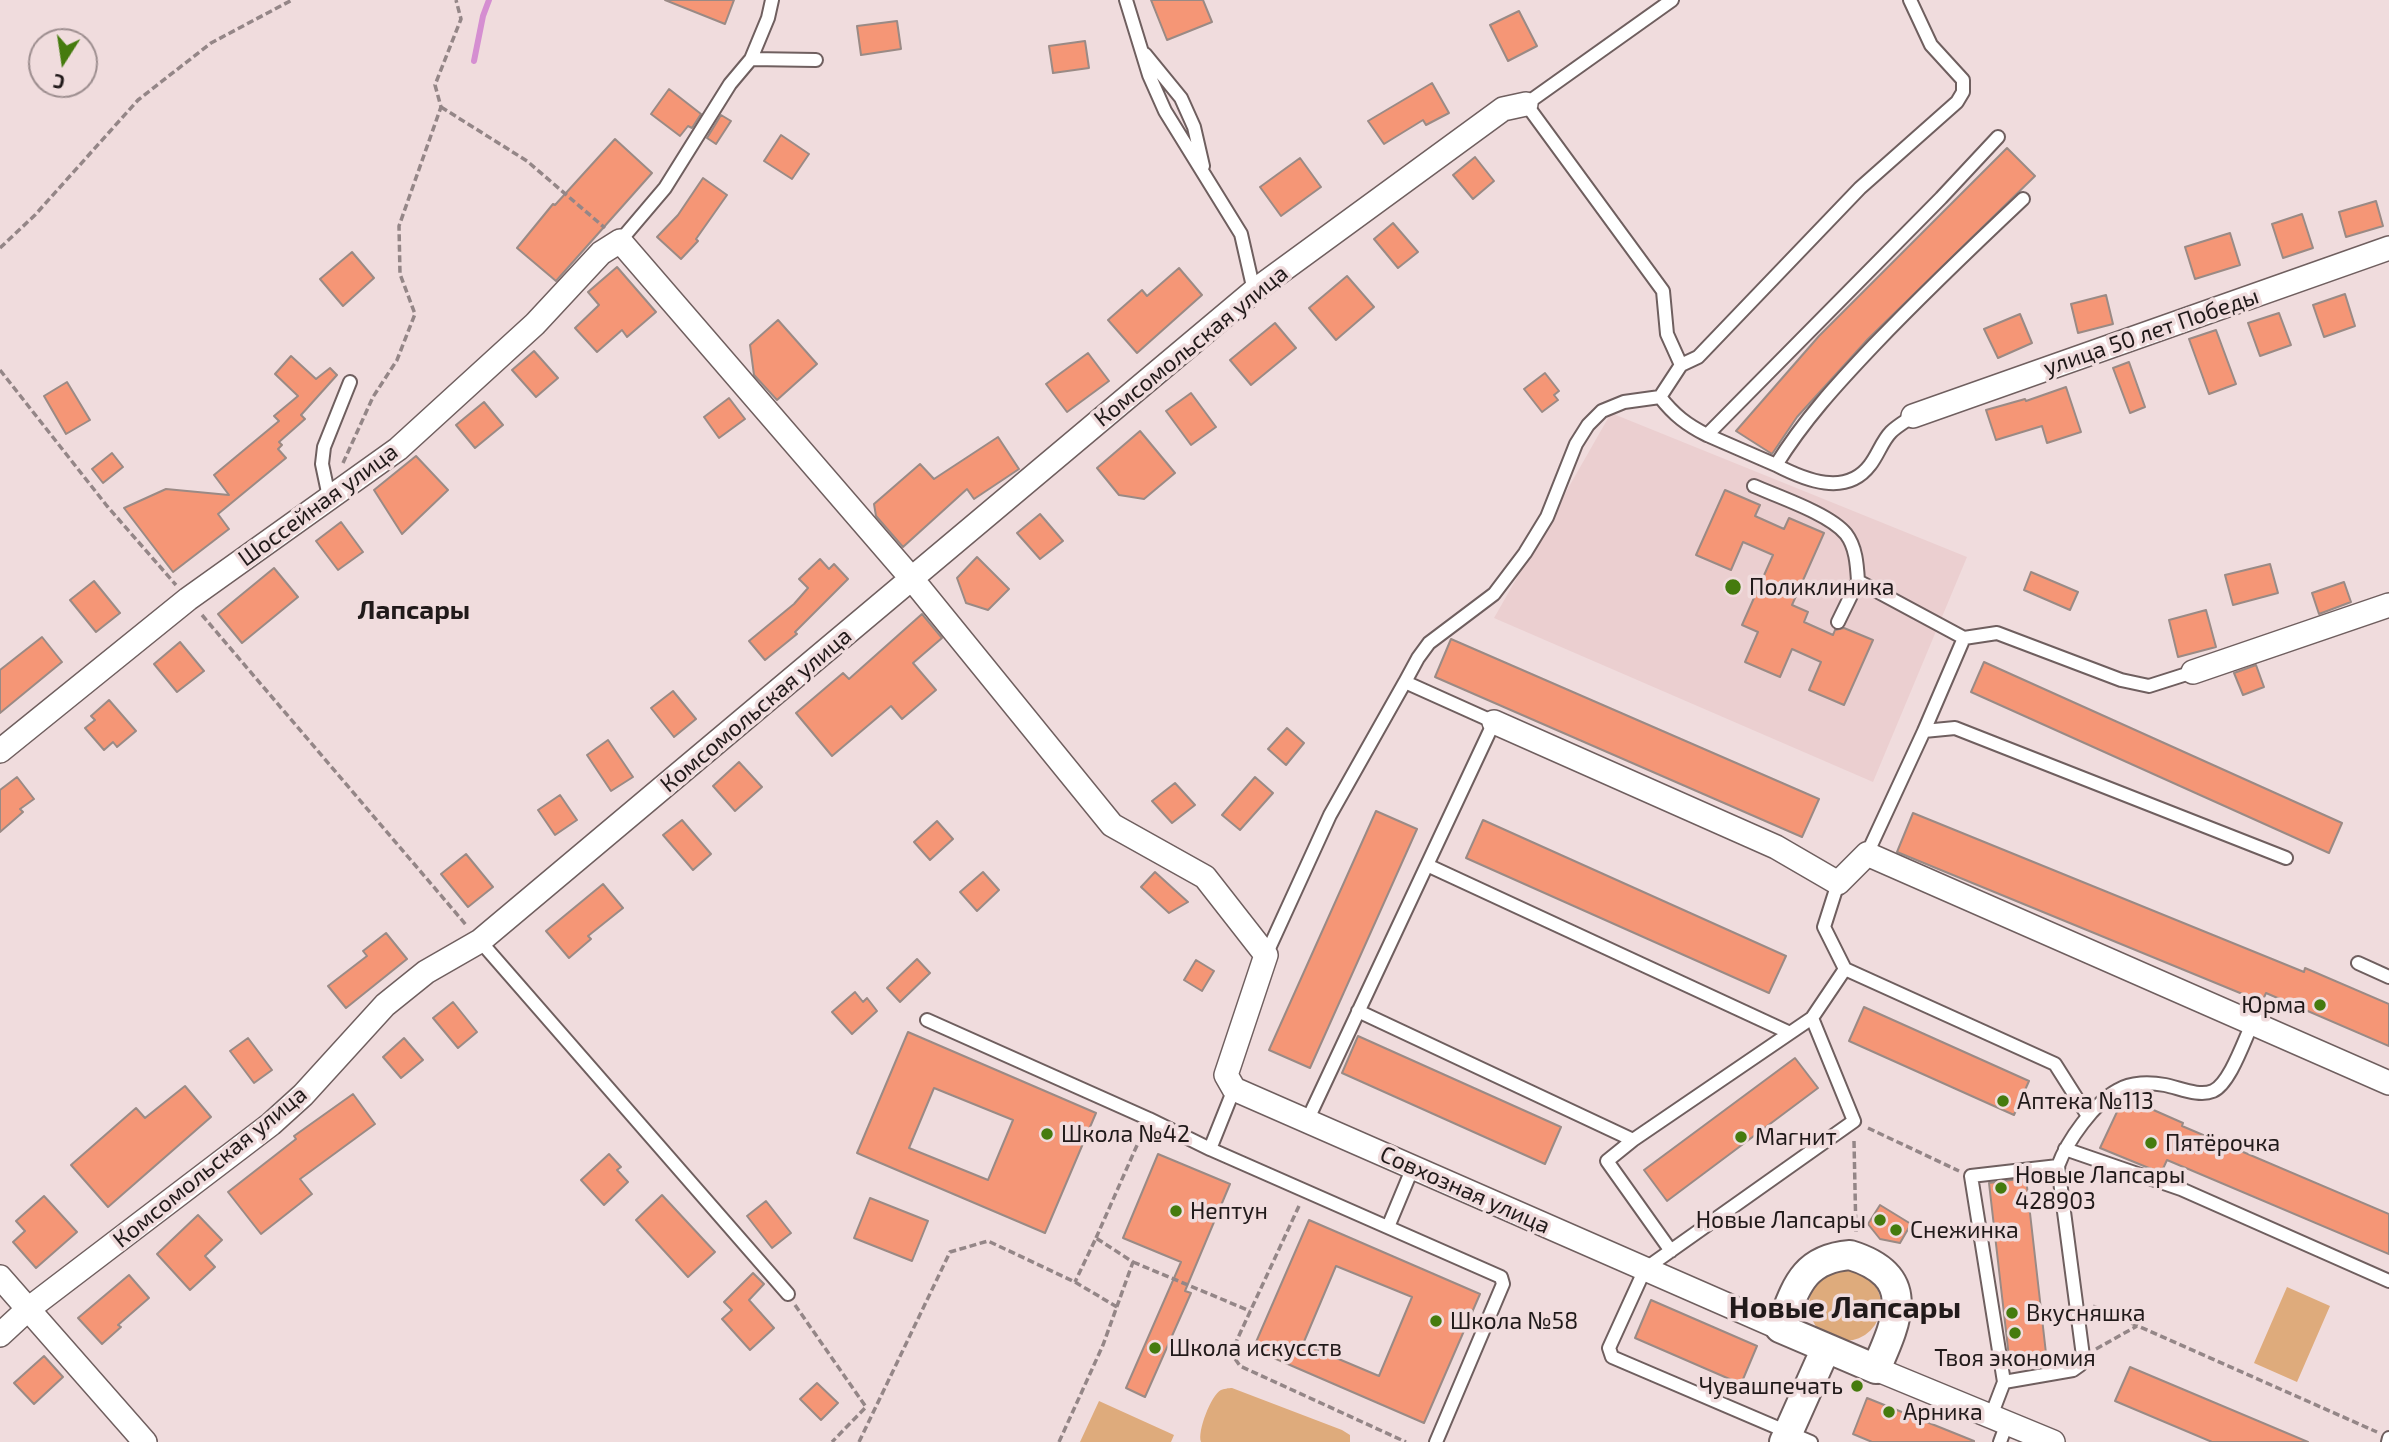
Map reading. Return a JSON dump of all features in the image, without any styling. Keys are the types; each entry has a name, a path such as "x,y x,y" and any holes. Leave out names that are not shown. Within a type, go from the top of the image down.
{"street":[{"name":"Комсомольская улица","path":"0,1335 27,1310 271,1124 303,1095 385,1005 426,972 480,941 1254,291 1503,109 1526,104"},
{"name":"Шоссейная улица","path":"0,751 188,599 398,449 535,324 601,253 620,241"},
{"path":"620,241 912,579 1112,825 1205,877 1266,956 1226,1075 1234,1089"},
{"name":"улица 50 лет Победы","path":"1913,416 2389,248"},
{"path":"2193,672 2389,606"},
{"path":"1494,722 1776,847 1838,883 1867,854 2389,1083"},
{"name":"Совхозная улица","path":"1234,1089 1876,1369 1999,1427 2053,1442"},
{"path":"1780,1328 1802,1278 1813,1266 1830,1257 1850,1255 1868,1260 1885,1273 1895,1289 1898,1309 1893,1329 1876,1369"},
{"path":"0,1277 145,1442"},
{"path":"1795,1439 1826,1348"}],"lane":[{"path":"620,241 665,188 730,84 751,59 768,18 772,0"},
{"path":"1126,0 1149,75 1165,111 1241,234 1254,291"},
{"path":"1672,0 1526,104 1663,291 1667,334 1681,365"},
{"path":"1266,956 1330,815 1418,658 1429,643 1494,594 1525,553 1547,517 1576,444 1588,425 1602,411 1623,402 1660,397 1681,365 1698,357 1860,188 1957,102 1963,92 1963,80 1931,45 1910,0"},
{"path":"1141,48 1181,98 1194,127 1206,177"},
{"path":"751,59 816,60"},
{"path":"1707,436 1941,198 1998,136"},
{"path":"1776,466 1797,430 1845,375 1917,300 2023,199"},
{"path":"329,497 322,464 324,447 350,382"},
{"path":"1660,397 1685,424 1707,436 1822,484 1843,483 1860,476 1870,466 1890,433 1913,416"},
{"path":"1754,486 1832,521 1847,535 1857,559 1858,581 1838,622"},
{"path":"1858,581 1964,638 1997,633 2121,680 2149,686 2193,672"},
{"path":"1867,854 1964,638"},
{"path":"1307,1121 1494,722 1405,682"},
{"path":"1924,731 1955,728 2286,858"},
{"path":"1427,865 1790,1032"},
{"path":"1838,883 1824,927 1845,970 2055,1064 2088,1116"},
{"path":"480,941 788,1294"},
{"path":"2358,963 2389,977"},
{"path":"1671,1251 1607,1161 1633,1140 1812,1018 1845,970"},
{"path":"1358,1012 1633,1140"},
{"path":"1795,1439 1612,1357 1609,1348 1645,1269 1854,1121 1812,1018"},
{"path":"927,1020 1501,1277 1503,1284 1436,1442"},
{"path":"2004,1382 2073,1370 2080,1365 2083,1356 2058,1166 2065,1149 2088,1116 2118,1089 2142,1082 2199,1093 2212,1092 2224,1084 2253,1022"},
{"path":"1210,1149 1234,1089"},
{"path":"2065,1149 2181,1189 2389,1281"},
{"path":"1999,1427 2004,1382 1970,1176 2058,1166"},
{"path":"1388,1227 1413,1167"}],"path":[{"path":"0,248 35,215 138,100 211,43 292,0"},
{"path":"329,497 373,397 397,360 415,314 400,274 399,226 441,107 435,85 461,19 456,0"},
{"path":"441,107 527,161 620,241"},
{"path":"0,370 107,506 480,941"},
{"path":"1075,1282 1149,1119"},
{"path":"1857,1257 1854,1121 1970,1176"},
{"path":"1306,1191 1236,1342 1233,1356 1240,1366 1406,1442"},
{"path":"1096,1238 1133,1262 1250,1311"},
{"path":"859,1442 950,1252 988,1241 1075,1282 1117,1307"},
{"path":"1059,1442 1103,1345 1133,1262"},
{"path":"788,1294 866,1407 832,1442"},
{"path":"2075,1298 2388,1439"},
{"path":"2083,1356 2137,1326"}],"shaded area":[{"name":"Поликлиника","path":"1611,413 1967,557 1873,782 1494,618"},
{"path":"1845,1269 1859,1272 1871,1279 1878,1291 1881,1305 1878,1319 1871,1331 1859,1338 1845,1341 1831,1338 1819,1331 1812,1319 1809,1305 1812,1291 1819,1279 1831,1272"},
{"path":"2287,1287 2330,1306 2297,1382 2254,1363"},
{"path":"1232,1388 1342,1430 1350,1435 1350,1442 1201,1442 1203,1422 1213,1399 1221,1390"},
{"path":"1099,1401 1174,1435 1171,1442 1080,1442"}],"building":[{"path":"665,0 734,0 725,24"},
{"path":"1151,0 1203,0 1212,22 1167,40"},
{"path":"1519,11 1537,46 1508,61 1490,25"},
{"path":"897,21 901,49 861,55 857,26"},
{"path":"1085,41 1089,68 1053,73 1049,46"},
{"path":"1432,83 1449,113 1426,125 1423,120 1384,144 1368,121"},
{"path":"669,89 701,114 692,128 688,126 680,136 651,114"},
{"path":"721,115 731,121 716,144 707,138"},
{"path":"781,135 809,154 792,179 764,161"},
{"path":"615,139 652,173 556,281 517,248 553,204 555,205"},
{"path":"2007,148 2035,176 1868,339 1797,417 1772,454 1736,431 1819,336"},
{"path":"1475,157 1494,181 1473,199 1453,175"},
{"path":"1300,158 1321,187 1281,216 1260,187"},
{"path":"703,178 727,195 696,239 698,241 681,259 657,237 678,215"},
{"path":"2376,201 2383,226 2346,237 2339,212"},
{"path":"2302,214 2313,248 2283,258 2272,224"},
{"path":"1393,223 1418,252 1398,268 1374,239"},
{"path":"2230,233 2240,265 2195,279 2185,247"},
{"path":"352,252 374,278 343,306 320,279"},
{"path":"617,267 656,312 627,337 622,330 597,352 575,328 599,305 588,292"},
{"path":"1179,268 1202,295 1137,353 1108,320 1142,290 1147,296"},
{"path":"1347,276 1374,307 1336,340 1309,308"},
{"path":"2345,294 2355,326 2324,337 2313,305"},
{"path":"2106,295 2113,324 2078,333 2071,304"},
{"path":"2279,313 2291,345 2260,356 2248,323"},
{"path":"2020,314 2032,343 1998,358 1984,329"},
{"path":"778,320 817,364 777,400 754,375 750,345"},
{"path":"1275,323 1296,348 1251,385 1230,360"},
{"path":"2216,330 2236,384 2209,394 2189,339"},
{"path":"534,351 558,378 536,397 512,370"},
{"path":"1088,353 1109,381 1067,412 1046,384"},
{"path":"291,356 316,379 330,368 337,375 301,415 305,419 279,442 282,445 278,449 286,458 218,514 229,529 173,572 124,508 166,489 229,495 214,475 279,421 274,416 298,396 275,374"},
{"path":"2129,362 2145,407 2130,413 2113,368"},
{"path":"1545,373 1559,391 1554,395 1558,400 1542,412 1524,389"},
{"path":"67,382 90,420 66,434 44,396"},
{"path":"2066,387 2081,432 2047,443 2042,426 1996,440 1986,410 2025,399 2026,401"},
{"path":"1191,393 1216,427 1191,445 1166,411"},
{"path":"729,398 745,419 719,438 704,417"},
{"path":"484,402 503,425 475,448 456,425"},
{"path":"1140,431 1175,473 1144,499 1119,495 1097,468"},
{"path":"998,437 1019,469 974,499 967,489 903,547 876,516 874,504 920,464 934,479"},
{"path":"112,453 123,467 103,483 92,469"},
{"path":"416,456 448,490 402,534 374,490"},
{"path":"1725,490 1760,505 1755,516 1784,529 1789,518 1824,533 1792,605 1808,612 1804,622 1833,635 1835,630 1844,628 1873,640 1844,705 1809,690 1821,662 1792,649 1780,677 1745,662 1758,632 1742,625 1773,555 1743,542 1731,570 1696,555"},
{"path":"1040,514 1063,541 1040,559 1017,533"},
{"path":"341,522 363,552 338,570 316,541"},
{"path":"977,557 1009,589 988,610 966,603 957,578"},
{"path":"820,559 829,569 834,564 848,579 795,632 797,634 765,660 749,641 794,604 808,588 799,579"},
{"path":"2270,564 2278,593 2233,605 2225,575"},
{"path":"274,568 298,597 242,643 218,614"},
{"path":"2031,572 2078,592 2070,610 2024,590"},
{"path":"94,581 120,613 96,632 70,600"},
{"path":"2344,582 2351,602 2319,614 2312,593"},
{"path":"2206,610 2216,647 2178,657 2169,620"},
{"path":"922,614 942,638 913,663 936,690 902,719 891,706 832,756 796,713 843,673 849,679"},
{"path":"42,637 62,662 0,713 0,670"},
{"path":"1451,639 1819,799 1802,837 1435,677"},
{"path":"180,642 204,671 177,692 154,664"},
{"path":"1984,662 2342,823 2329,853 1971,692"},
{"path":"2256,665 2264,687 2243,695 2234,673"},
{"path":"673,691 696,719 674,737 651,708"},
{"path":"109,700 136,731 117,747 113,742 104,750 85,728 95,720 91,716"},
{"path":"1287,728 1304,743 1286,765 1268,749"},
{"path":"608,740 633,777 611,791 587,755"},
{"path":"739,762 762,787 735,811 713,786"},
{"path":"17,777 34,799 20,809 23,812 0,832 0,790"},
{"path":"1255,777 1273,793 1240,830 1222,815"},
{"path":"1175,783 1195,805 1172,823 1152,801"},
{"path":"560,795 577,820 555,835 538,810"},
{"path":"1376,811 1417,829 1310,1068 1269,1050"},
{"path":"1913,813 2304,972 2305,968 2389,1004 2389,1046 2266,993 2262,1002 1897,852"},
{"path":"682,820 711,854 693,870 663,835"},
{"path":"1483,820 1786,956 1769,993 1466,858"},
{"path":"937,821 953,839 930,860 914,842"},
{"path":"466,854 493,887 468,907 441,874"},
{"path":"983,872 999,890 977,911 960,892"},
{"path":"1155,872 1188,902 1169,913 1141,887"},
{"path":"603,884 623,908 588,936 591,939 569,958 546,931"},
{"path":"386,933 407,959 346,1008 328,986 367,956 363,951"},
{"path":"917,959 930,973 900,1002 887,988"},
{"path":"1196,960 1214,971 1202,991 1184,980"},
{"path":"855,992 863,1002 867,998 877,1011 852,1034 832,1012"},
{"path":"453,1002 477,1032 458,1048 433,1018"},
{"path":"1864,1007 2029,1081 2014,1115 1849,1041"},
{"name":"Школа №42","path":"908,1032 1096,1113 1045,1233 857,1153","holes":["934,1088 1013,1120 988,1180 909,1148"]},
{"path":"1358,1036 1561,1127 1545,1164 1342,1073"},
{"path":"248,1038 272,1070 254,1083 230,1051"},
{"path":"404,1038 423,1060 401,1078 383,1057"},
{"path":"1795,1058 1818,1088 1667,1201 1644,1170"},
{"path":"185,1086 211,1117 108,1207 71,1165 136,1108 145,1118"},
{"path":"353,1094 375,1124 300,1179 312,1194 261,1234 228,1192 296,1139 294,1136"},
{"path":"2124,1097 2183,1123 2182,1126 2389,1214 2389,1254 2167,1160 2161,1173 2100,1148"},
{"path":"609,1154 621,1167 617,1170 628,1182 604,1205 581,1180"},
{"name":"Нептун","path":"1158,1154 1230,1184 1185,1291 1191,1293 1145,1397 1126,1388 1181,1262 1123,1238"},
{"path":"2026,1178 2047,1362 2010,1366 1989,1183"},
{"path":"662,1195 715,1252 688,1277 636,1220"},
{"path":"44,1196 77,1232 36,1268 13,1242 25,1231 16,1221"},
{"path":"870,1198 928,1221 912,1261 854,1238"},
{"path":"766,1201 791,1233 772,1248 747,1216"},
{"path":"1880,1205 1911,1224 1900,1243 1880,1239 1868,1224"},
{"path":"198,1215 222,1240 205,1256 215,1267 190,1290 157,1254"},
{"name":"Школа №58","path":"1309,1220 1480,1294 1424,1423 1253,1349","holes":["1336,1266 1412,1297 1379,1376 1303,1344"]},
{"path":"753,1273 764,1284 749,1300 774,1328 750,1350 722,1319 732,1310 724,1302"},
{"path":"129,1275 149,1298 118,1325 121,1327 102,1344 78,1318"},
{"path":"1651,1300 1757,1346 1741,1384 1635,1338"},
{"path":"44,1356 63,1377 34,1404 14,1383"},
{"path":"2130,1367 2308,1442 2212,1442 2115,1401"},
{"path":"817,1383 838,1403 821,1420 800,1399"},
{"path":"1867,1398 1974,1442 1872,1442 1853,1434"}],"waterway":[{"path":"474,61 489,0"}],"place":[{"name":"Поликлиника","path":"1733,587"},
{"name":"Юрма","path":"2320,1005"},
{"name":"Аптека №113","path":"2003,1101"},
{"name":"Школа №42","path":"1047,1134"},
{"name":"Магнит","path":"1741,1137"},
{"name":"Пятёрочка","path":"2151,1143"},
{"name":"Новые Лапсары 428903","path":"2001,1188"},
{"name":"Нептун","path":"1176,1211"},
{"name":"Новые Лапсары","path":"1880,1220"},
{"name":"Снежинка","path":"1896,1230"},
{"name":"Вкусняшка","path":"2012,1313"},
{"name":"Школа №58","path":"1436,1321"},
{"name":"Твоя экономия","path":"2015,1333"},
{"name":"Школа искусств","path":"1155,1348"},
{"name":"Чувашпечать","path":"1857,1386"},
{"name":"Арника","path":"1889,1412"}],"district":[{"name":"Лапсары","path":"414,610"},
{"name":"Новые Лапсары","path":"1845,1308"}]}
